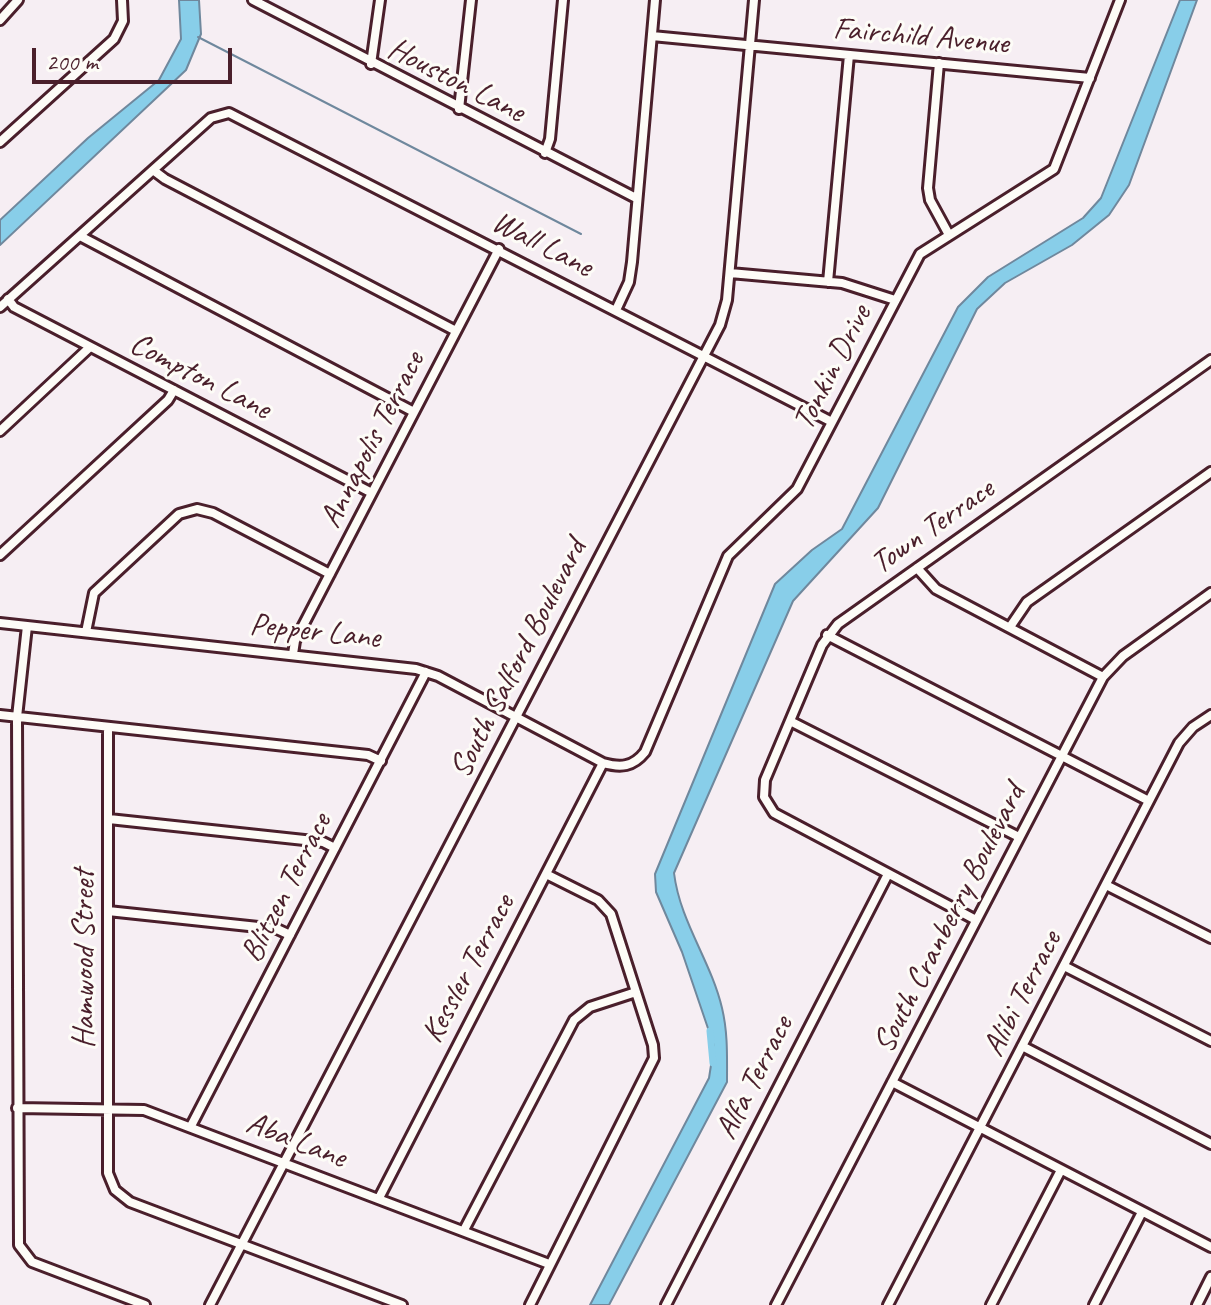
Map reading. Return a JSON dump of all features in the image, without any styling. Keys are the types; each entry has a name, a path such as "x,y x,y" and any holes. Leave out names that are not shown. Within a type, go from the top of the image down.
{"street":[{"path":"0,20 18,0"},
{"path":"0,142 114,39 123,21 122,0"},
{"path":"371,64 380,0"},
{"path":"459,109 471,0"},
{"path":"545,153 550,139 563,0"},
{"path":"616,310 629,282 655,0"},
{"name":"South Salford Boulevard","path":"210,1305 724,314 754,0"},
{"name":"Tonkin Drive","path":"603,763 629,765 645,752 728,556 739,542 794,494 920,254 948,233 1051,172 1120,0"},
{"name":"Houston Lane","path":"254,1 636,198"},
{"name":"Fairchild Avenue","path":"652,36 1090,78"},
{"path":"828,282 849,55"},
{"path":"939,63 928,188 930,200 948,233"},
{"name":"Wall Lane","path":"153,170 211,118 229,113 832,422"},
{"path":"0,307 153,170 456,331"},
{"path":"80,236 414,412"},
{"name":"Annapolis Terrace","path":"293,654 295,641 499,249"},
{"path":"730,273 862,287 895,300"},
{"name":"Compton Lane","path":"8,299 14,307 372,493"},
{"path":"0,431 90,347"},
{"name":"Town Terrace","path":"827,635 1211,360"},
{"path":"0,555 168,400 174,390"},
{"path":"1010,627 1027,602 1211,472"},
{"path":"86,632 89,604 99,587 179,514 191,509 213,513 330,574"},
{"path":"917,568 936,589 1103,677"},
{"name":"South Cranberry Boulevard","path":"776,1305 1103,677 1123,656 1211,593"},
{"name":"Pepper Lane","path":"0,623 293,654 426,672 603,763"},
{"path":"27,626 17,717 17,1237 23,1254 36,1264 145,1305"},
{"path":"976,920 774,813 764,797 765,780 827,635 1149,801"},
{"name":"Blitzen Terrace","path":"191,1126 426,672"},
{"path":"0,715 368,755 381,761"},
{"name":"Alibi Terrace","path":"888,1305 1185,734 1211,715"},
{"path":"790,721 1019,837"},
{"name":"Hamwood Street","path":"108,727 108,1173 115,1190 130,1202 241,1244"},
{"name":"Kessler Terrace","path":"379,1198 603,763"},
{"path":"109,819 323,842 335,848"},
{"path":"530,1305 652,1066 653,1045 607,908 546,874"},
{"name":"Alfa Terrace","path":"666,1305 888,874"},
{"path":"1106,885 1211,938"},
{"path":"108,911 277,929 290,935"},
{"path":"1064,966 1211,1041"},
{"path":"464,1230 574,1020 590,1007 636,992"},
{"path":"1022,1046 1211,1144"},
{"path":"892,1082 1211,1247"},
{"name":"Aba Lane","path":"17,1108 109,1107 144,1110 549,1264"},
{"path":"991,1305 1061,1170"},
{"path":"1094,1305 1142,1212"},
{"path":"241,1244 402,1305"},
{"path":"1197,1305 1211,1277"}],"water":[{"path":"179,0 199,0 201,34 186,70 0,245 0,220 88,138 159,80 181,39"},
{"path":"1180,0 1197,0 1129,185 1109,215 1072,245 1005,283 977,309 878,508 793,601 674,873 682,908 711,974 722,1008 727,1082 609,1305 590,1305 709,1078 714,1046 682,952 656,892 655,874 775,584 812,550 842,529 958,307 988,277 1083,218 1101,198"}],"waterway":[{"path":"198,37 581,234"},
{"path":"710,1031 713,1063"}]}
